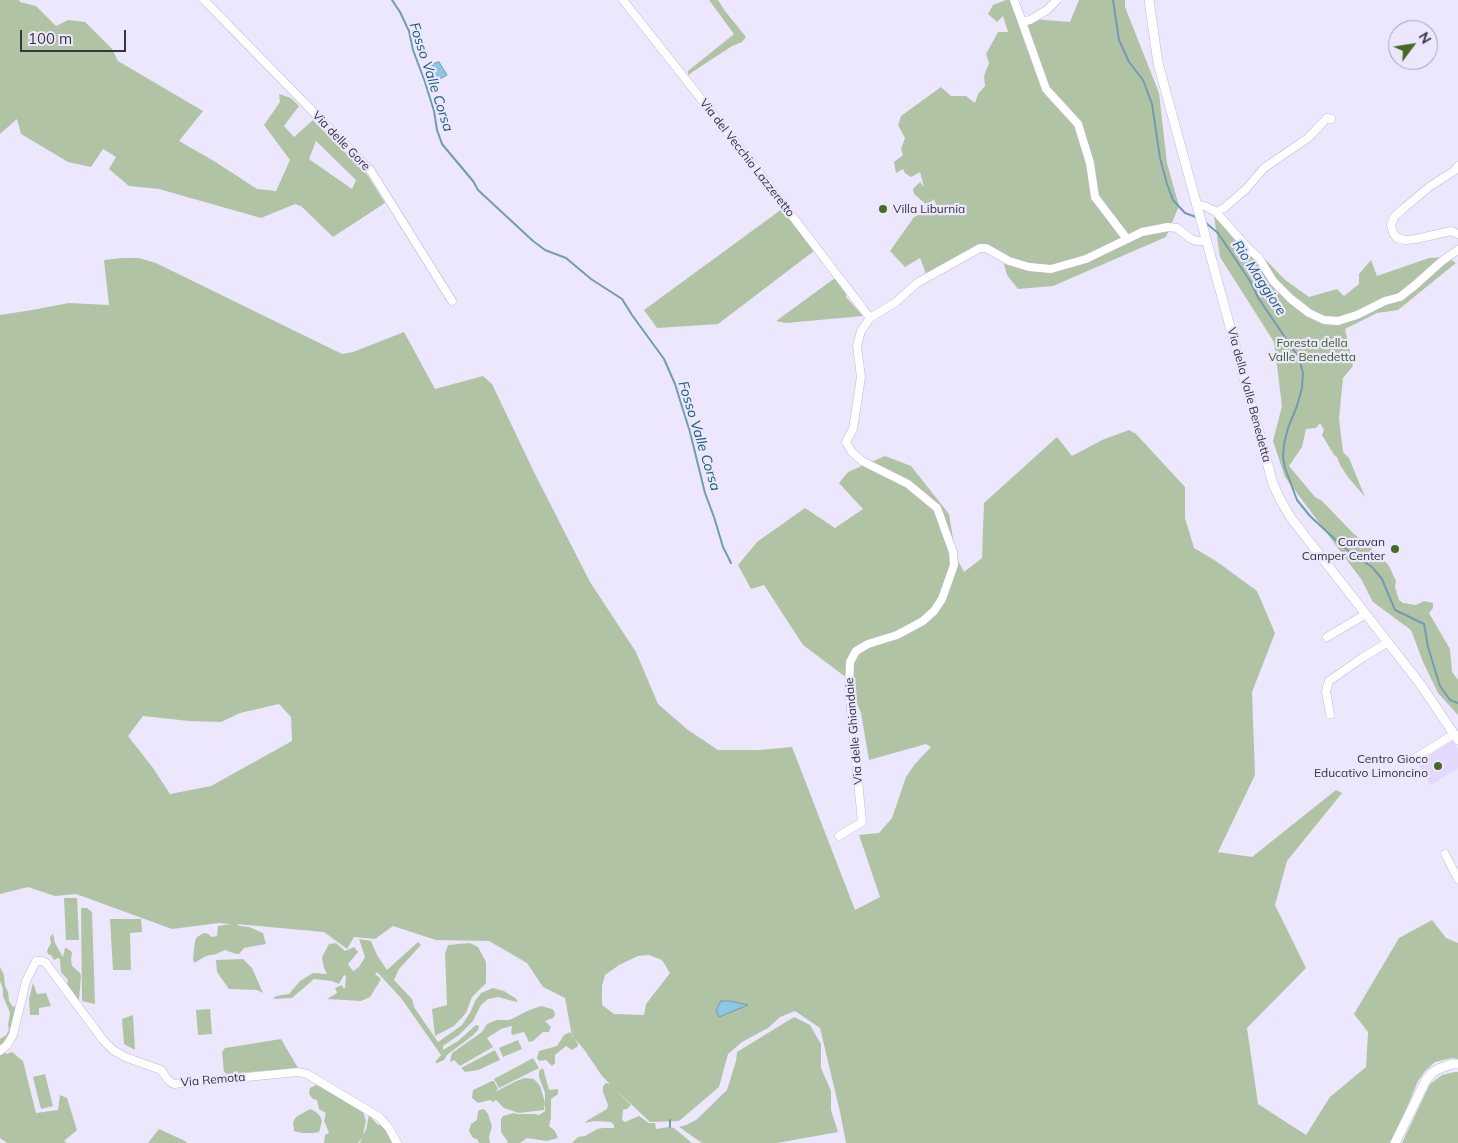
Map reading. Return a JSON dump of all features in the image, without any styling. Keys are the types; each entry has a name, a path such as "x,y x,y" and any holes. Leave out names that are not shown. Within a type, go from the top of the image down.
{"main road":[{"name":"Via della Valle Benedetta","path":"1149,0 1158,63 1274,484 1281,501 1291,518 1421,685 1456,737"},
{"path":"1396,1143 1426,1080 1432,1073 1444,1066 1458,1064"}],"street":[{"name":"Via delle Gore","path":"204,0 371,171 452,301"},
{"name":"Via del Vecchio Lazzeretto","path":"623,0 751,162 870,318"},
{"path":"1014,0 1046,90 1078,124 1090,163 1095,197 1127,239"},
{"path":"1022,22 1030,20 1047,10 1057,0"},
{"path":"1216,212 1224,208 1246,189 1264,168 1308,138 1327,118 1331,119"},
{"path":"1458,166 1454,171 1429,187 1402,209 1394,217 1392,224 1393,233 1396,238 1405,240 1451,231 1458,234"},
{"path":"1197,208 1207,207 1216,212 1258,258 1274,281 1290,299 1309,313 1324,320 1338,321 1357,315 1385,301 1400,297 1442,261 1458,250"},
{"path":"870,318 896,302 917,283 980,248 986,248 1009,261 1029,267 1051,269 1086,259 1142,232 1168,226 1177,228 1197,241 1207,241"},
{"name":"Via delle Ghiandaie","path":"839,836 862,822 849,688 850,662 856,651 868,644 897,635 923,621 934,611 942,599 954,565 953,552 937,508 908,484 862,461 852,452 846,442 853,428 861,377 857,346 861,331 870,318"},
{"path":"1326,637 1366,614"},
{"path":"1330,714 1326,691 1329,681 1388,642"},
{"path":"1414,760 1456,737"},
{"path":"1445,854 1458,879"},
{"name":"Via Remota","path":"0,1051 7,1046 13,1035 26,981 36,961 41,960 46,964 103,1040 113,1050 125,1057 161,1070 168,1080 174,1084 298,1072 308,1074 380,1118 397,1143"}],"shaded area":[{"name":"Centro Gioco Educativo Limoncino","path":"1453,741 1458,749 1458,768 1431,785 1417,763"}],"green space":[{"path":"0,0 19,0 20,2 36,6 56,26 68,20 85,22 112,49 118,61 203,111 179,141 257,189 276,191 290,160 264,125 280,102 279,94 291,98 299,106 284,126 294,137 313,120 368,176 385,203 333,237 301,206 295,204 261,218 159,189 129,186 109,169 116,157 103,149 91,167 68,162 21,134 17,119 0,134","holes":["316,141 356,180 352,189 309,159"]},
{"path":"709,0 718,0 746,37 742,42 732,46 688,75 688,71 734,34"},
{"path":"1006,0 1012,0 1021,18 1070,22 1079,0 1125,0 1125,7 1159,93 1167,163 1179,206 1166,237 1053,286 1018,289 1007,275 1003,260 993,247 978,248 926,274 920,258 905,267 890,251 914,217 937,207 934,199 927,205 914,194 913,189 920,182 924,187 920,172 911,177 903,169 896,173 894,162 903,155 901,149 905,138 898,125 901,116 941,87 951,96 966,96 975,103 978,94 985,86 984,76 989,63 986,54 998,32 1008,32 1003,16 997,22 988,14 993,5"},
{"path":"782,209 814,251 718,324 657,328 644,310"},
{"name":"Foresta della Valle Benedetta","path":"1214,216 1249,254 1267,261 1284,279 1309,297 1337,289 1344,296 1359,284 1359,274 1371,260 1377,276 1429,258 1447,257 1456,263 1398,310 1377,313 1345,329 1353,366 1343,378 1339,418 1343,452 1349,458 1365,497 1340,465 1337,457 1322,435 1324,430 1320,423 1316,428 1306,429 1302,447 1289,466 1315,497 1322,501 1389,566 1396,581 1395,587 1399,600 1403,603 1416,605 1424,601 1433,603 1433,608 1429,613 1450,649 1452,672 1458,680 1458,715 1438,693 1423,662 1411,630 1373,602 1361,579 1285,477 1273,441 1282,406 1274,342 1220,257"},
{"path":"139,258 156,263 342,354 353,352 404,332 435,389 483,376 492,384 590,582 636,652 658,704 688,730 718,750 759,750 792,747 855,910 880,897 859,835 879,833 892,818 906,777 931,747 926,744 869,760 861,713 847,678 803,645 764,585 751,589 738,565 757,542 805,508 835,528 863,509 839,483 848,472 885,456 911,466 949,514 956,557 964,572 982,558 984,503 1057,437 1072,456 1102,440 1129,430 1136,434 1185,487 1185,518 1194,548 1216,561 1257,591 1275,633 1252,692 1255,775 1218,852 1252,857 1336,790 1342,793 1287,861 1275,905 1306,968 1247,1028 1258,1104 1306,1135 1330,1097 1366,1067 1368,1032 1354,1014 1399,938 1432,920 1446,938 1458,943 1458,1059 1452,1058 1435,1062 1425,1071 1418,1081 1392,1143 846,1143 820,1028 795,1011 780,1017 768,1028 742,1042 728,1054 719,1087 679,1121 650,1122 616,1090 631,1105 623,1110 622,1120 625,1122 639,1116 649,1123 655,1123 656,1129 674,1128 692,1143 572,1143 578,1137 585,1136 597,1129 614,1128 611,1122 594,1121 585,1123 607,1109 608,1105 603,1092 603,1086 606,1083 610,1084 572,1036 565,998 543,987 527,963 489,941 436,940 393,926 375,939 354,937 347,949 324,932 236,924 263,933 266,944 244,948 239,954 225,950 206,956 194,963 195,941 197,937 204,933 212,937 217,936 218,926 231,924 219,923 172,929 76,894 55,896 28,887 0,894 0,315 69,303 109,305 104,260","holes":["279,704 291,717 292,741 211,786 170,794 128,736 143,716 221,722 240,713","649,955 662,960 670,973 646,1004 644,1015 614,1014 602,1005 602,986 605,975 619,965 638,956"]},
{"path":"835,278 846,291 846,297 863,316 786,323 776,321"},
{"path":"64,898 77,898 79,940 66,940"},
{"path":"81,908 87,908 92,912 95,1004 82,1001"},
{"path":"110,919 141,919 142,932 130,933 131,970 113,970"},
{"path":"53,934 55,943 63,957 65,948 72,952 72,966 81,976 79,1000 67,985 68,980 61,972 60,959 54,960 47,952 51,944 50,937"},
{"path":"359,939 371,941 377,955 387,970 418,942 421,945 399,969 394,980 412,999 414,1007 438,1042 462,1025 481,993 493,988 504,991 515,998 517,1002 498,997 488,999 481,1005 473,1021 459,1035 443,1046 443,1050 458,1041 476,1025 479,1026 478,1030 447,1055 444,1060 437,1063 435,1062 441,1055 401,998 377,972 375,974 381,979 370,997 361,1001 327,999 337,993 335,988 342,985 345,988 346,976 344,975 339,984 332,981 314,979 292,998 273,999 276,996 289,994 300,981 313,973 327,974 322,957 329,944 336,943 345,951 354,947 358,952 348,964 353,971 359,967 365,957"},
{"path":"470,943 478,947 486,962 486,983 472,997 466,1013 454,1026 435,1036 432,1009 447,1005 445,954 448,945"},
{"path":"243,959 252,968 263,993 257,990 229,989 217,972 216,960"},
{"path":"0,967 4,975 9,1001 13,1007 16,1006 10,1037 0,1047 0,1039 9,1030 10,1013 3,996"},
{"path":"33,983 37,994 46,993 51,1006 39,1008 39,1015 30,1015 29,999"},
{"path":"541,1006 554,1011 555,1015 553,1018 545,1021 551,1027 549,1032 543,1032 533,1041 529,1042 524,1032 512,1035 511,1026 501,1029 487,1038 493,1047 460,1066 454,1060 450,1061 452,1053 482,1032 487,1024 497,1020 509,1020"},
{"path":"210,1009 212,1034 198,1035 196,1010"},
{"path":"133,1015 135,1050 124,1044 122,1019"},
{"path":"794,1017 810,1025 821,1044 821,1068 831,1091 831,1110 838,1132 777,1143 702,1143 679,1127 696,1120 727,1090 737,1052"},
{"path":"570,1032 578,1046 572,1050 566,1046 555,1055 555,1063 552,1066 546,1060 539,1061 537,1058 539,1051 557,1046 564,1035"},
{"path":"281,1039 298,1068 227,1074 224,1072 222,1052 225,1048"},
{"path":"518,1040 522,1049 503,1057 499,1048"},
{"path":"495,1050 500,1060 478,1070 465,1072 461,1068"},
{"path":"4,1052 6,1054 12,1052 23,1061 36,1113 58,1110 60,1095 67,1098 77,1130 64,1141 67,1143 7,1143 0,1138 0,1054"},
{"path":"533,1058 539,1068 499,1088 494,1079"},
{"path":"543,1068 549,1090 558,1089 558,1094 551,1099 549,1126 555,1131 558,1138 547,1141 527,1138 520,1143 506,1143 508,1142 501,1132 501,1119 503,1116 514,1113 539,1115 545,1111 545,1093 539,1077 539,1071"},
{"path":"1458,1072 1458,1143 1402,1143 1430,1084 1442,1075"},
{"path":"45,1074 53,1106 41,1109 33,1077"},
{"path":"525,1078 534,1079 540,1086 545,1102 544,1110 519,1113 504,1108 496,1100 478,1103 472,1098 473,1090 492,1081 494,1081 498,1089 495,1092"},
{"path":"316,1085 321,1086 363,1112 366,1121 363,1135 369,1115 378,1125 381,1124 385,1127 395,1143 360,1143 362,1138 358,1143 324,1143 325,1135 329,1133 324,1121 326,1113 319,1109 317,1100 313,1099 309,1094 310,1088"},
{"path":"310,1109 320,1116 322,1121 319,1132 302,1133 294,1131 293,1122 296,1117"},
{"path":"483,1109 488,1114 492,1126 489,1137 490,1143 479,1143 469,1131 471,1124 477,1120 478,1111"},
{"path":"159,1129 185,1141 187,1143 148,1143"}],"water":[{"path":"439,62 447,75 438,80 430,67"},
{"path":"721,1001 748,1005 719,1017 716,1010"}],"waterway":[{"name":"Fosso Valle Corsa","path":"392,0 409,31 413,50 434,111 437,130 442,144 473,181 478,190 533,241 545,250 566,258 591,279 622,299 664,359 675,384 690,432 705,493 723,547 731,563"},
{"name":"Rio Maggiore","path":"1113,0 1119,40 1129,62 1143,80 1152,104 1160,158 1173,200 1185,213 1196,217"},
{"name":"Rio Maggiore","path":"1206,223 1218,233 1299,358 1303,373 1302,388 1288,428 1283,457 1285,468 1297,500 1310,516 1340,544 1372,567 1382,579 1395,610 1424,624 1428,647 1440,686 1450,700 1458,703"},
{"path":"670,1120 670,1127"}],"place":[{"name":"Villa Liburnia","path":"883,209"},
{"name":"Caravan Camper Center","path":"1395,549"},
{"name":"Centro Gioco Educativo Limoncino","path":"1438,766"}]}
